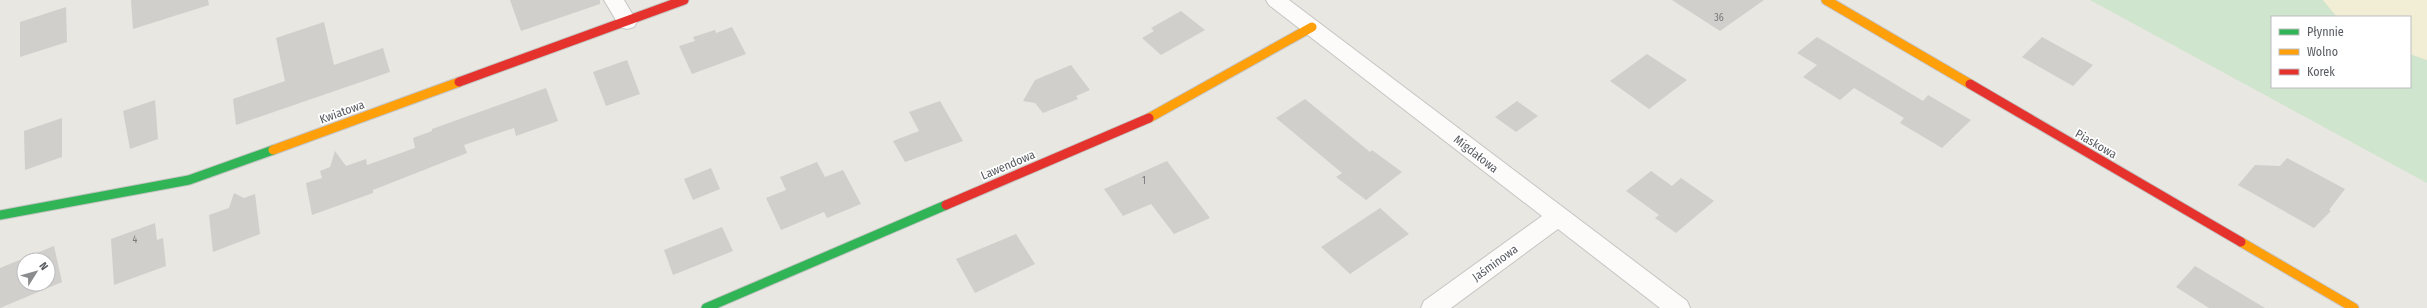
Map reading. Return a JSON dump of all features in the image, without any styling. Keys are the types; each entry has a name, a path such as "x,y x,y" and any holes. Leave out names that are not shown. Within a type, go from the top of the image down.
{"street":[{"path":"614,0 626,22"},
{"name":"Kwiatowa","path":"0,215 189,180 684,0"},
{"name":"Migdałowa","path":"1276,0 1678,308"},
{"name":"Piaskowa","path":"1826,0 2354,308"},
{"name":"Lawendowa","path":"706,308 1143,120 1312,27"},
{"name":"Jaśminowa","path":"1433,308 1558,217"}],"green space":[{"path":"2090,0 2323,0 2336,16 2271,16 2271,88 2411,88 2411,54 2427,60 2427,183"}],"sand":[{"path":"2323,0 2427,0 2427,60 2411,54 2411,16 2336,16"}],"building":[{"path":"131,0 208,0 209,5 133,29"},
{"path":"510,0 600,0 600,4 521,31"},
{"path":"1672,0 1764,0 1720,31"},
{"path":"66,7 67,42 20,57 20,22"},
{"path":"1181,11 1205,30 1161,55 1142,38 1154,31 1151,28"},
{"path":"324,22 334,65 383,48 390,72 236,125 233,99 285,81 276,38"},
{"path":"732,27 746,54 692,74 679,46 695,41 693,37 715,30 716,33"},
{"path":"1817,37 1923,101 1928,95 1971,120 1942,148 1900,123 1904,118 1854,88 1840,100 1803,77 1817,65 1797,53"},
{"path":"2042,37 2093,65 2073,86 2022,57"},
{"path":"1647,54 1687,80 1649,109 1610,81"},
{"path":"627,60 640,94 606,106 593,72"},
{"path":"1071,65 1090,90 1076,96 1078,99 1043,113 1035,103 1023,101 1035,80"},
{"path":"546,88 558,121 516,136 514,128 464,145 467,153 373,190 373,193 312,215 306,183 322,178 320,171 330,167 335,151 346,166 366,159 367,165 415,148 413,138 432,131 432,129"},
{"path":"1305,99 1370,152 1372,150 1402,172 1366,200 1336,177 1342,173 1276,118"},
{"path":"155,100 158,139 130,149 123,111"},
{"path":"940,101 963,141 905,162 893,141 919,131 909,112"},
{"path":"1517,101 1538,116 1516,132 1495,117"},
{"path":"62,118 62,157 25,170 24,131"},
{"path":"2287,158 2345,189 2329,210 2331,211 2314,228 2238,185 2255,165 2280,166"},
{"path":"1167,161 1210,218 1174,234 1151,204 1123,216 1104,189"},
{"path":"817,162 825,177 843,170 861,204 827,218 824,212 781,230 766,198 786,190 780,177"},
{"path":"711,168 720,189 693,200 684,179"},
{"path":"1651,171 1672,186 1681,178 1714,201 1676,233 1655,218 1659,215 1626,191"},
{"path":"234,193 244,198 255,194 260,234 213,252 209,215 229,208"},
{"path":"1380,208 1409,234 1350,274 1321,247"},
{"path":"155,223 157,240 163,238 166,266 114,285 111,239"},
{"path":"722,227 733,251 673,275 664,250"},
{"path":"1016,234 1035,264 975,293 956,259"},
{"path":"54,246 55,252 39,252"},
{"path":"56,255 62,282 56,285"},
{"path":"16,261 16,292 38,292 0,308 0,268"},
{"path":"2195,266 2265,308 2209,308 2176,287"}],"traffic: fast":[{"path":"0,215 189,180 273,150"},
{"path":"706,308 946,205"}],"traffic: slow":[{"path":"1826,0 1970,84"},
{"path":"1149,118 1312,27"},
{"path":"273,150 459,82"},
{"path":"2241,242 2354,308"}],"traffic: jam":[{"path":"459,82 684,0"},
{"path":"1970,84 2241,242"},
{"path":"946,205 1149,118"}]}
